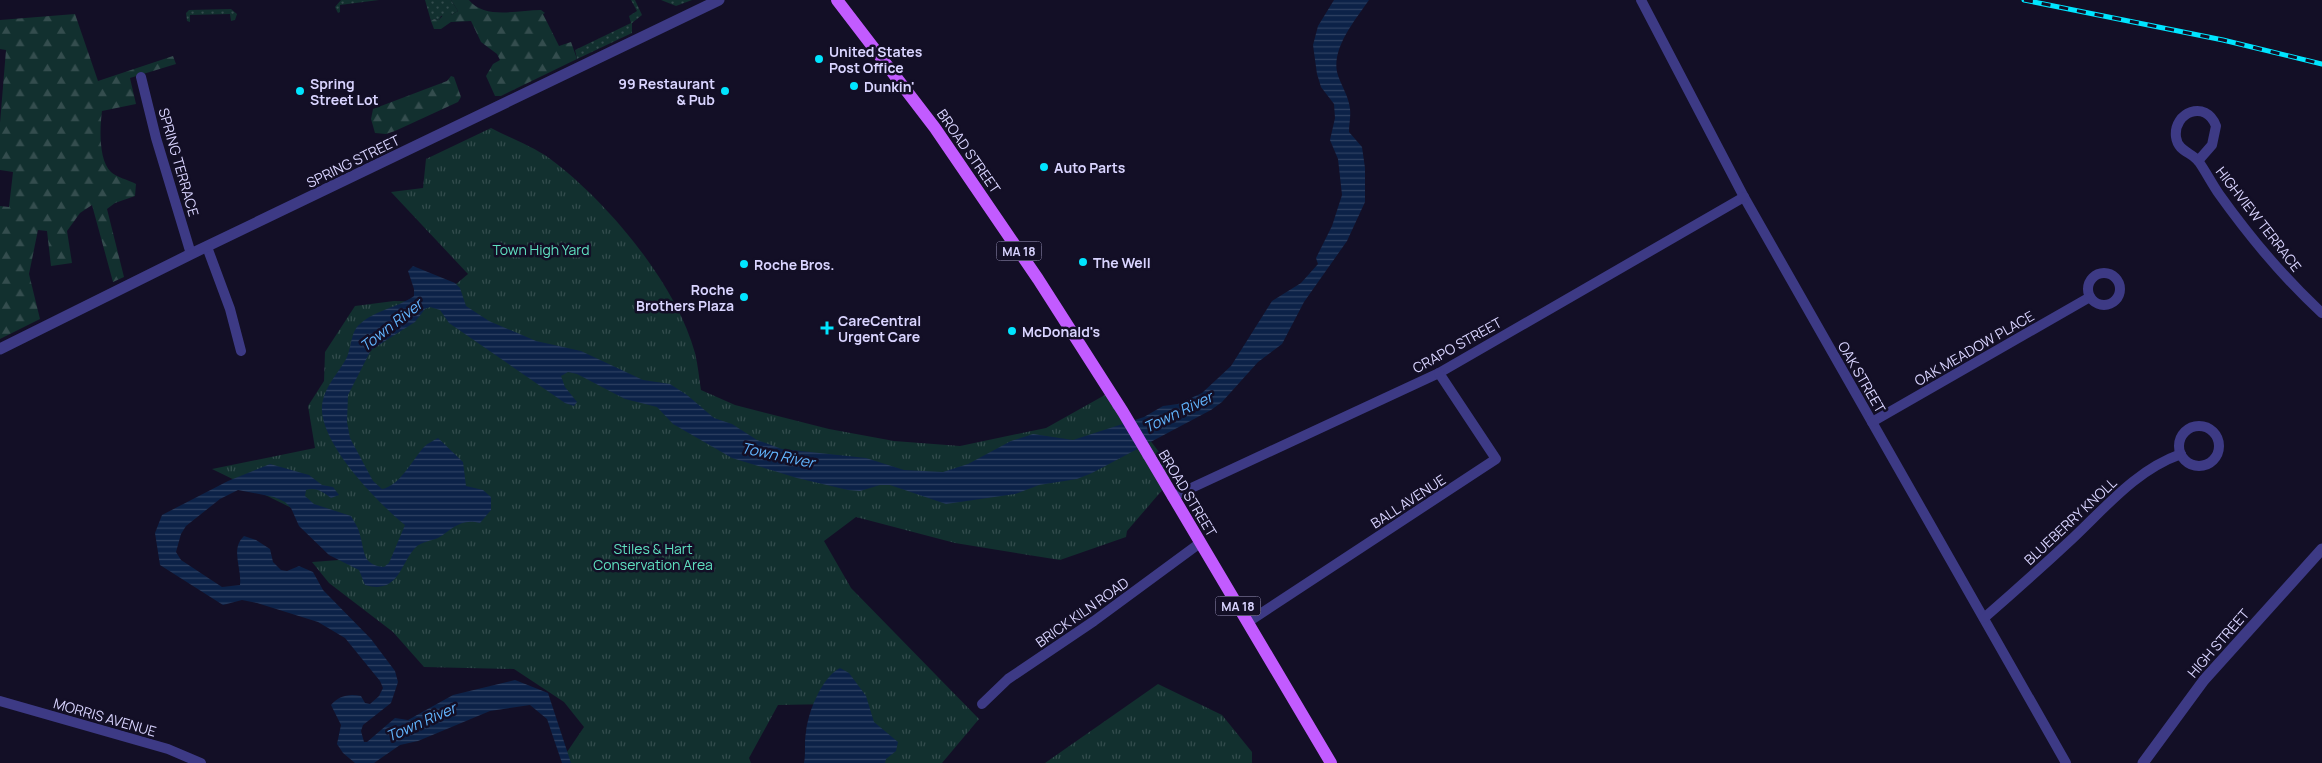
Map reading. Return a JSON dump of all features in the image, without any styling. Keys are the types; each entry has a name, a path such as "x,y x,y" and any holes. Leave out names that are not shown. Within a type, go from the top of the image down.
{"main road":[{"name":"BROAD STREET","path":"837,0 906,89 977,187 1123,412 1331,763"}],"street":[{"name":"SPRING STREET","path":"0,349 191,254 719,0"},
{"name":"OAK STREET","path":"1641,0 1744,197 2066,763"},
{"name":"SPRING TERRACE","path":"141,77 156,138 191,254"},
{"name":"HIGHVIEW TERRACE","path":"2198,161 2212,145 2216,126 2211,116 2206,112 2197,110 2184,116 2176,132 2180,147 2198,161 2218,193 2276,266 2322,313"},
{"name":"CRAPO STREET","path":"1172,497 1439,373 1744,197"},
{"path":"208,247 230,309 240,351"},
{"name":"OAK MEADOW PLACE","path":"1872,422 2090,297"},
{"name":"BALL AVENUE","path":"1248,622 1496,459 1439,373"},
{"name":"BLUEBERRY KNOLL","path":"1984,618 2072,539 2122,490 2155,467 2181,454"},
{"name":"BRICK KILN ROAD","path":"982,704 1008,679 1100,617 1200,543"},
{"name":"HIGH STREET","path":"2143,763 2204,680 2322,549"},
{"name":"MORRIS AVENUE","path":"0,701 168,749 201,763"}],"green space":[{"path":"341,0 379,0 340,5 340,12 338,13 335,7"},
{"path":"425,0 451,0 458,11 451,15 441,16 439,20 434,19 431,21"},
{"path":"451,0 469,0 484,10 493,12 541,10 545,13 543,14 559,46 571,42 577,59 501,96 495,96 486,76 493,64 500,60 497,54 481,42 471,21 451,22 441,29 434,29 431,21 434,19 439,20 444,14 451,15 458,11"},
{"path":"631,0 635,0 642,15 632,23 632,33 577,59 575,50 631,23 629,16 637,11"},
{"path":"661,0 692,0 676,6"},
{"path":"231,9 237,14 235,20 231,21 230,14 190,15 190,22 187,21 186,13 189,10"},
{"path":"75,14 98,81 173,56 176,64 130,78 136,104 102,111 101,143 107,167 113,174 136,184 135,196 115,203 107,209 124,277 113,282 92,205 80,213 67,231 72,263 51,266 47,231 38,230 29,274 40,319 0,339 0,206 9,207 13,172 0,170 0,123 6,50 0,49 0,20"},
{"path":"451,76 454,77 461,97 458,102 395,131 386,134 375,133 371,119 373,109 447,81"},
{"name":"Stiles & Hart Conservation Area","path":"491,128 549,158 593,196 636,245 672,299 686,326 695,353 701,390 735,405 829,429 894,441 960,446 1046,428 1112,391 1176,474 1127,531 1126,537 1060,560 955,543 856,517 824,541 851,588 979,719 942,763 877,763 832,704 778,705 749,758 751,763 564,763 567,752 584,727 564,702 514,669 424,667 393,632 329,583 312,562 339,560 312,518 212,469 315,448 308,406 324,381 325,352 355,306 394,301 435,302 468,274 391,192 423,188 426,159"},
{"path":"1158,684 1222,715 1252,752 1252,763 1045,763"}],"water":[{"name":"Town River","path":"1334,0 1369,0 1341,43 1336,63 1338,77 1349,104 1349,132 1362,147 1365,168 1365,202 1347,241 1304,302 1282,344 1258,362 1222,402 1211,410 1092,473 1077,479 1039,485 1015,494 946,504 890,485 880,485 860,491 797,478 732,458 673,424 657,407 625,399 577,374 568,372 561,376 565,387 577,402 574,406 565,403 449,323 440,310 430,307 425,309 415,322 371,350 348,395 347,422 350,438 373,481 382,489 400,478 424,447 438,438 463,462 466,486 483,490 491,497 491,510 480,523 462,523 438,538 418,545 392,582 385,586 376,587 365,585 359,570 329,555 299,526 291,508 285,502 274,497 238,490 220,499 186,526 181,534 176,552 181,560 222,587 240,585 237,553 240,541 244,536 256,540 270,549 273,562 281,570 287,571 299,566 313,572 323,590 371,639 395,671 398,682 391,703 363,725 361,731 364,742 367,742 395,718 408,720 453,695 515,680 548,693 571,763 562,763 547,719 530,705 490,711 418,741 400,745 374,763 355,763 343,753 337,744 341,725 331,705 340,697 352,695 361,696 365,703 370,704 379,696 383,688 380,681 345,638 318,622 257,603 242,600 223,605 160,565 155,533 162,515 228,481 270,464 309,475 322,485 333,487 339,495 331,498 319,491 310,489 306,490 305,496 314,504 351,516 359,530 364,552 368,560 372,564 384,567 389,563 405,525 366,487 340,454 330,437 324,421 322,406 328,387 346,359 354,331 357,327 372,315 414,296 414,289 408,271 413,266 455,283 460,288 466,306 489,321 536,341 581,351 643,380 670,384 687,395 714,418 732,424 757,440 782,449 866,458 904,470 943,472 968,464 1011,441 1033,434 1073,440 1144,417 1163,406 1178,404 1202,393 1231,366 1272,301 1301,283 1318,264 1316,258 1332,226 1342,195 1338,159 1330,140 1335,118 1334,104 1321,87 1313,45 1318,26"},
{"path":"840,668 849,673 866,696 874,722 898,742 896,751 886,759 885,763 804,763 807,724 813,705 827,679"}],"railway":[{"path":"2024,0 2223,40 2322,64"}],"place":[{"name":"United States Post Office","path":"819,59"},
{"name":"Dunkin'","path":"854,86"},
{"name":"Spring Street Lot","path":"300,91"},
{"name":"99 Restaurant & Pub","path":"725,91"},
{"name":"Auto Parts","path":"1044,167"},
{"name":"The Well","path":"1083,262"},
{"name":"Roche Bros.","path":"744,264"},
{"name":"Roche Brothers Plaza","path":"744,297"},
{"name":"CareCentral Urgent Care","path":"827,328"},
{"name":"McDonald's","path":"1012,331"}],"park label":[{"name":"Town High Yard","path":"541,249"}]}
